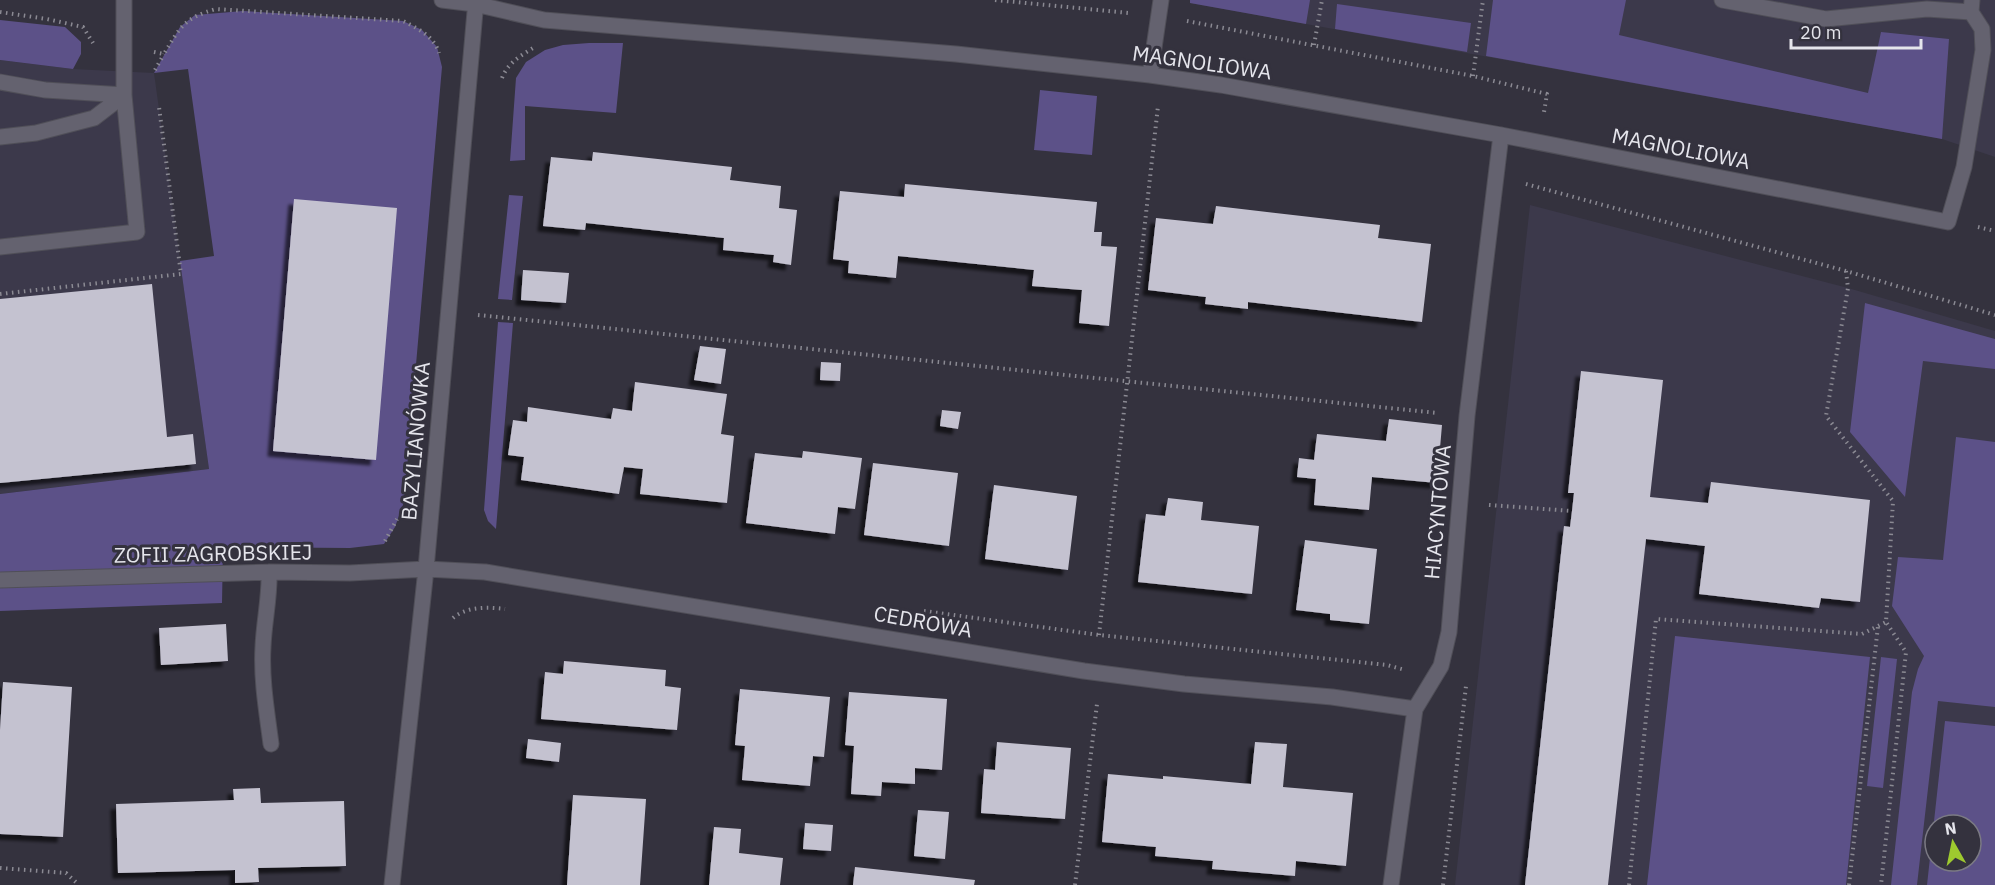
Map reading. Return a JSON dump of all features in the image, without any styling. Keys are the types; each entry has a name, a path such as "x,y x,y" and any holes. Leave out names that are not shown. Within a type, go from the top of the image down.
{"street":[{"path":"0,248 137,232 124,95 124,0"},
{"name":"MAGNOLIOWA","path":"442,0 476,2 544,20 956,54 1221,85 1501,135 1948,222 1964,168 1983,50 1982,29 1971,6"},
{"path":"1150,75 1161,0"},
{"path":"1722,0 1826,19 1971,6"},
{"name":"BAZYLIANÓWKA","path":"392,885 426,569 476,2"},
{"path":"0,82 45,90 124,95"},
{"path":"0,136 36,133 94,118 124,95"},
{"name":"HIACYNTOWA","path":"1391,885 1415,709 1441,666 1449,632 1467,416 1501,135"},
{"name":"ZOFII ZAGROBSKIEJ","path":"0,580 269,572 350,573 426,569"},
{"name":"CEDROWA","path":"426,569 485,572 1084,671 1184,684 1332,697 1415,709"},
{"path":"269,572 270,592 262,648 271,744"}],"path":[{"path":"995,0 1158,16 1473,76 1547,94 1539,143"},
{"path":"1314,45 1322,0"},
{"path":"1473,76 1483,0"},
{"path":"0,12 83,27 97,50 125,48 164,54 180,27 195,15 216,9 403,21 422,30 437,47 440,57"},
{"path":"503,74 517,58 534,47"},
{"path":"1099,635 1159,95"},
{"path":"1524,183 1846,271 1995,315"},
{"path":"1846,271 1848,288 1826,416 1893,501 1886,622 1906,652 1881,885"},
{"path":"475,315 1467,416"},
{"path":"1485,505 1572,511"},
{"path":"922,610 1099,635 1387,665 1410,672"},
{"path":"1629,885 1656,619 1862,634 1886,622"},
{"path":"1849,885 1878,626"},
{"path":"1443,885 1467,675"},
{"path":"1075,885 1097,697"},
{"path":"0,868 66,873 79,885"}],"shaded area":[{"path":"1190,0 1995,0 1995,157 1942,139 1190,3"},
{"path":"1190,0 1310,0 1306,24 1190,3"},
{"path":"1493,0 1626,0 1619,35 1868,93 1881,32 1949,39 1942,139 1486,56"},
{"path":"1337,4 1471,23 1467,52 1335,29"},
{"path":"243,11 403,21 422,30 437,47 442,67 404,502 395,527 384,544 350,548 223,547 222,603 0,611 0,494 209,469 180,261 214,256 188,69 154,73 180,27 195,15"},
{"path":"0,20 65,27 81,42 81,54 73,69 0,60"},
{"path":"623,43 616,113 525,106 525,160 510,161 516,78 526,62 545,50 563,45"},
{"path":"0,60 73,69 154,73 209,469 0,494"},
{"path":"1040,90 1097,96 1092,155 1034,150"},
{"path":"509,195 523,196 512,300 498,299"},
{"path":"1530,205 1848,288 1995,331 1995,885 1455,885"},
{"path":"1865,303 1995,339 1995,369 1923,361 1905,497 1850,432"},
{"path":"498,322 513,323 496,529 488,521 484,510"},
{"path":"1956,437 1995,442 1995,707 1938,701 1925,813 1923,813 1917,885 1891,885 1912,692 1924,656 1892,606 1898,557 1943,560"},
{"path":"1675,636 1870,657 1846,885 1647,885"},
{"path":"1881,657 1897,659 1883,788 1867,786"},
{"path":"1945,721 1995,726 1995,885 1927,885 1928,873 1983,873 1983,813 1935,813"}],"building":[{"path":"593,152 732,167 730,180 781,186 779,208 797,210 791,265 773,262 774,255 723,250 724,238 586,223 585,230 543,226 551,157 592,161"},
{"path":"905,184 1097,202 1094,232 1102,232 1101,246 1117,247 1109,326 1079,323 1082,290 1032,286 1034,270 898,256 896,278 848,273 849,261 833,259 840,191 904,197"},
{"path":"294,199 397,208 376,460 273,451"},
{"path":"1216,206 1380,225 1378,238 1431,244 1422,322 1248,302 1248,309 1205,304 1206,297 1148,290 1156,218 1213,224"},
{"path":"523,270 569,273 566,303 521,300"},
{"path":"152,284 167,437 193,434 196,464 0,483 0,299"},
{"path":"700,346 726,349 721,384 694,380"},
{"path":"821,362 841,363 840,381 820,380"},
{"path":"1581,371 1663,380 1650,497 1708,503 1711,482 1870,500 1860,602 1821,598 1819,608 1699,594 1705,546 1646,539 1608,885 1525,885 1564,526 1570,527 1574,493 1568,493"},
{"path":"635,382 727,394 721,434 734,436 727,503 640,494 643,469 624,467 619,494 521,480 524,457 508,455 513,420 527,422 528,407 611,419 613,408 632,411"},
{"path":"942,410 961,412 958,429 940,426"},
{"path":"1389,419 1442,425 1437,483 1372,477 1369,510 1314,505 1316,479 1297,477 1299,458 1314,460 1317,434 1386,441"},
{"path":"803,451 862,458 855,509 838,507 835,534 746,523 755,453 802,458"},
{"path":"873,463 958,473 949,546 864,535"},
{"path":"994,485 1077,496 1068,570 985,559"},
{"path":"1168,498 1203,502 1201,520 1259,526 1252,594 1138,582 1146,514 1165,516"},
{"path":"1305,540 1377,549 1369,624 1330,620 1330,614 1296,610"},
{"path":"226,624 228,661 161,665 159,628"},
{"path":"564,661 666,670 665,686 681,688 677,730 541,719 545,672 563,674"},
{"path":"3,682 72,687 63,837 0,834 0,730"},
{"path":"740,689 830,697 824,757 813,756 810,786 742,780 745,746 735,745"},
{"path":"849,692 947,699 942,770 915,768 915,784 882,782 881,796 851,794 854,746 845,745"},
{"path":"528,739 561,743 559,762 526,758"},
{"path":"997,742 1071,748 1065,819 981,813 984,769 995,770"},
{"path":"1255,742 1287,744 1283,787 1353,793 1346,866 1296,861 1295,876 1212,869 1213,861 1155,856 1156,847 1102,842 1108,774 1163,779 1163,776 1251,784"},
{"path":"260,788 261,803 344,801 346,866 258,868 259,882 235,883 235,870 118,873 116,804 234,800 233,789"},
{"path":"573,795 646,799 640,885 567,885"},
{"path":"918,810 949,812 945,859 914,856"},
{"path":"805,823 833,825 831,851 803,849"},
{"path":"714,827 741,829 739,853 783,858 780,885 709,885"},
{"path":"855,867 975,880 974,885 853,885"}]}
